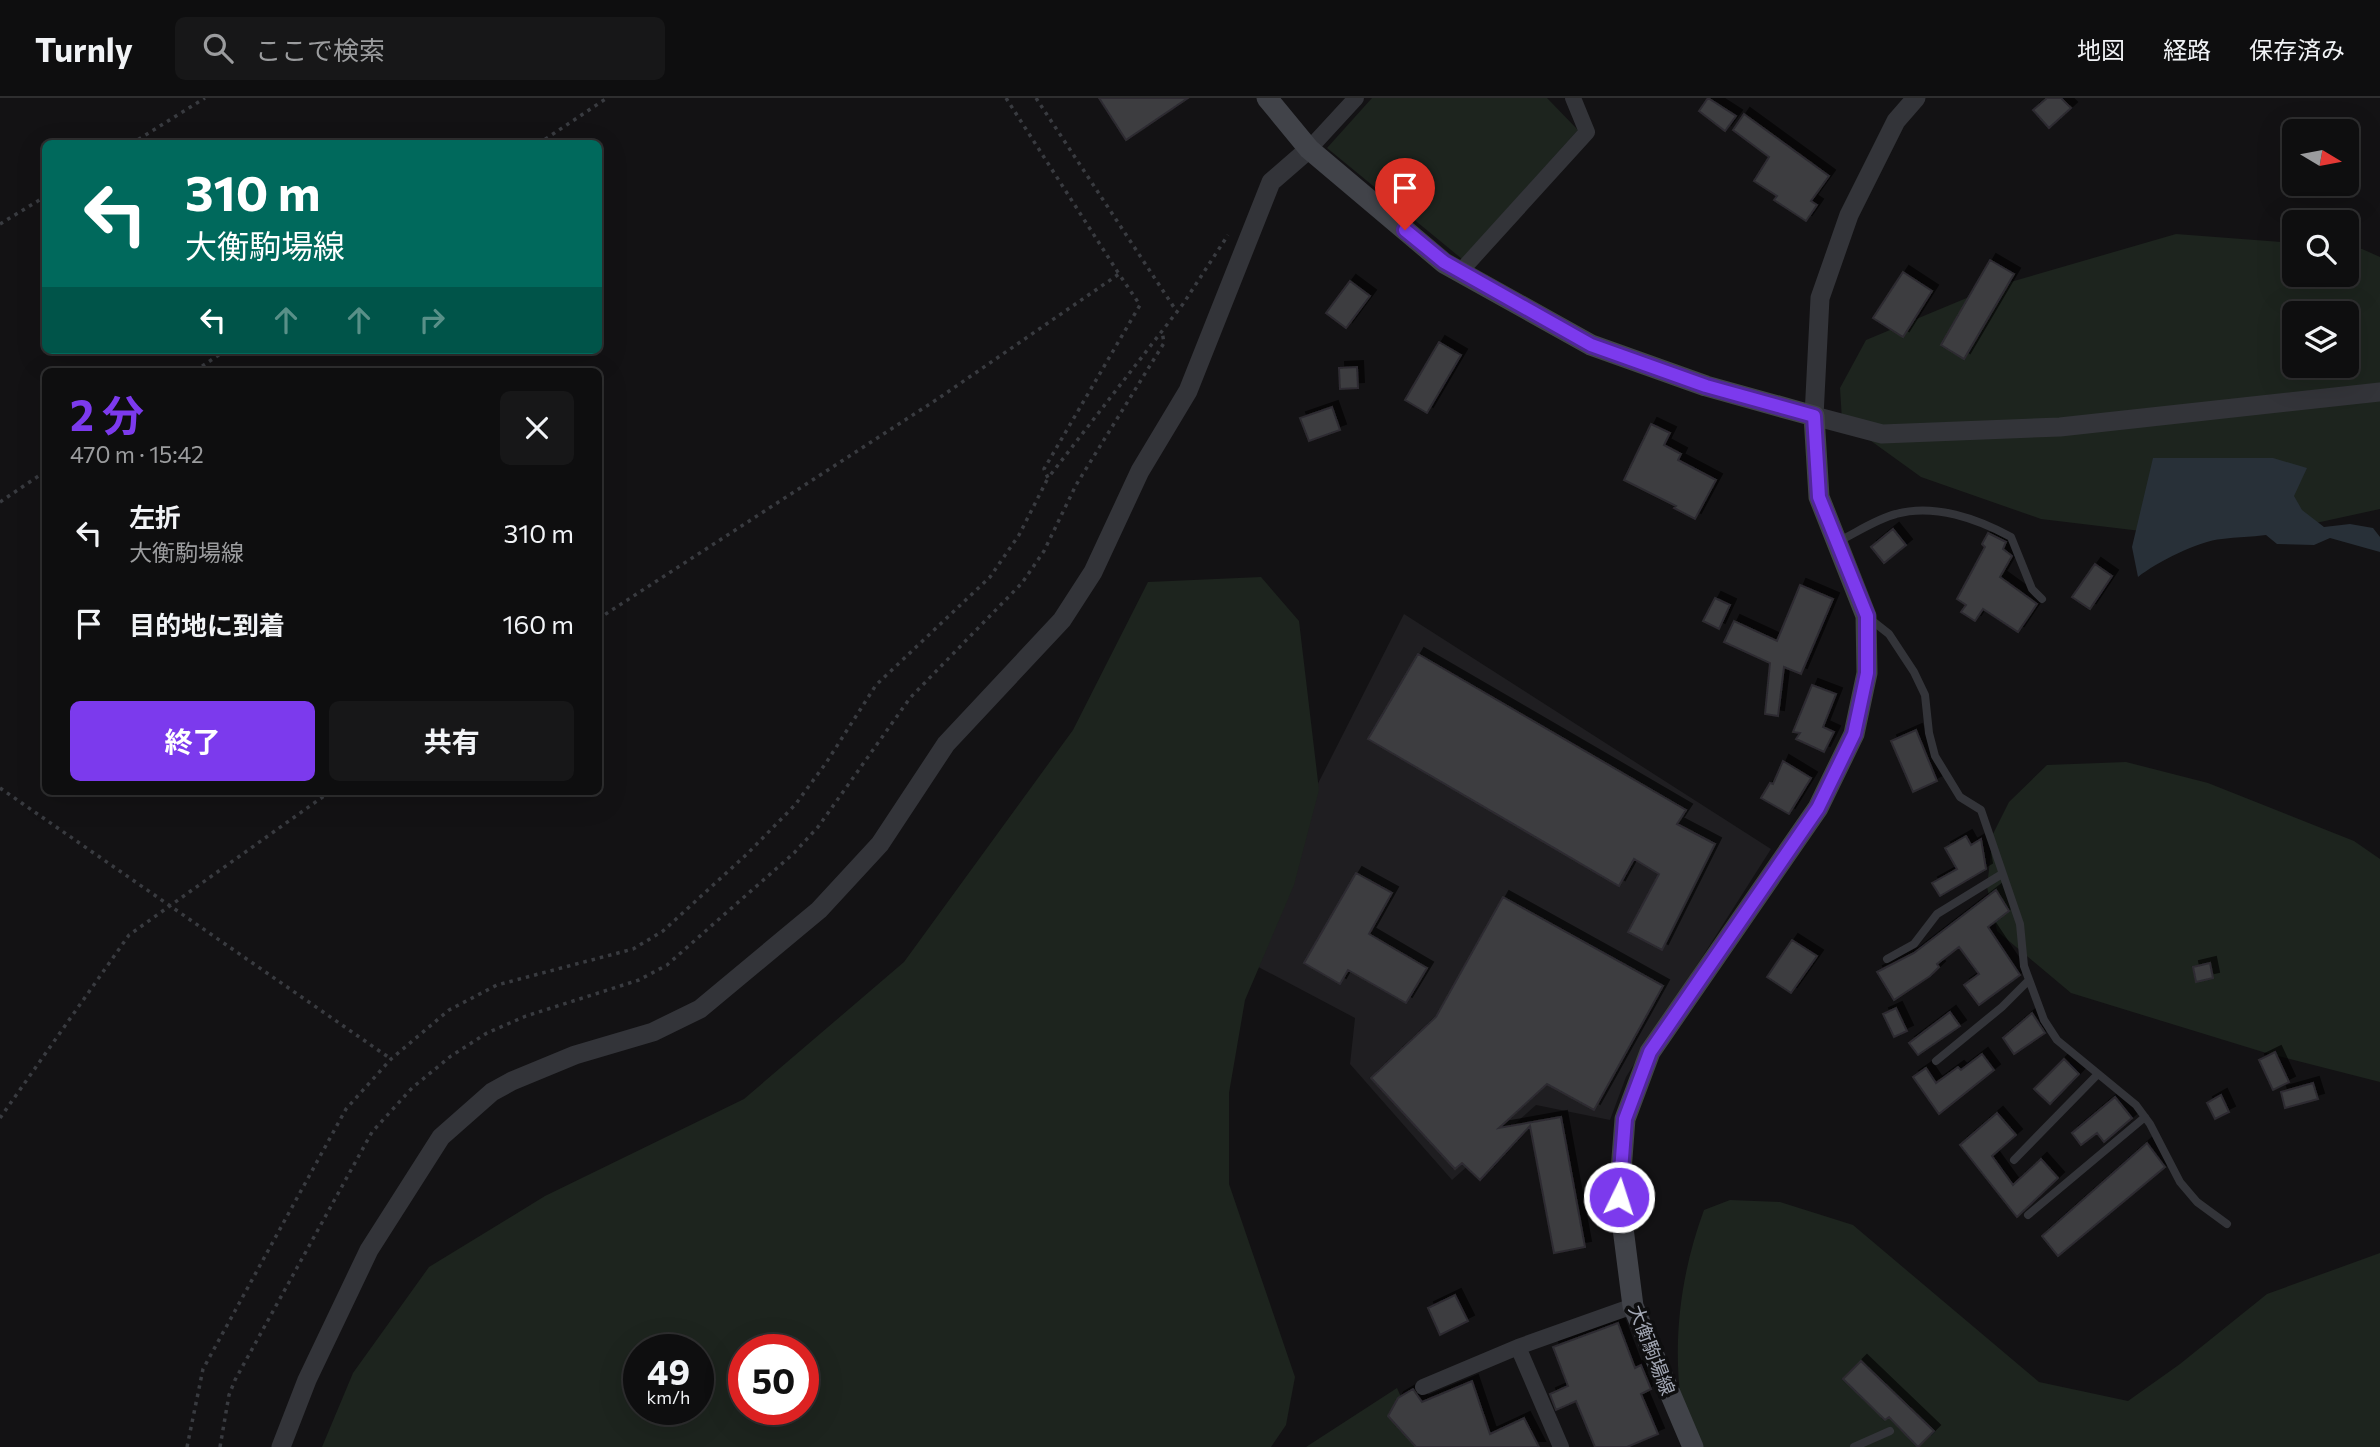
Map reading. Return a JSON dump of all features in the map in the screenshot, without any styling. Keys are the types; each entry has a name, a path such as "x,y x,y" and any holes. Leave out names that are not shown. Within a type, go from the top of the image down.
{"main road":[{"path":"1267,98 1309,149 1444,262 1460,272 1591,345 1706,386 1814,416"},
{"name":"大衡駒場線","path":"1693,1447 1633,1306 1619,1197 1625,1119 1650,1052 1818,808 1854,734 1867,673 1867,616 1819,497 1814,416"}],"street":[{"path":"281,1447 307,1380 369,1250 441,1137 492,1093 512,1081 575,1055 653,1032 700,1009 810,918 880,844 946,744 1062,620 1093,572 1140,471 1188,391 1271,182 1309,149 1356,98"},
{"path":"1460,272 1587,132 1573,98"},
{"path":"1916,98 1896,121 1849,215 1820,298 1814,416 1882,434 2060,427 2380,392"},
{"path":"1423,1387 1518,1347 1633,1306"},
{"path":"1518,1347 1562,1447"}],"lane":[{"path":"1837,542 1896,514 1927,509 1986,524 2011,537 2032,589 2042,599"},
{"path":"1867,616 1889,634 1914,672 1925,695 1928,733 1935,756 1960,797 1981,810 2020,924 2024,965 2044,1020 2057,1040 2136,1105 2180,1182 2197,1202 2227,1224"},
{"path":"1887,958 1914,944 1937,914 2002,874"},
{"path":"1936,1061 2002,1007 2029,980"},
{"path":"2014,1160 2098,1074"},
{"path":"2028,1215 2145,1117"},
{"path":"1854,1447 1890,1431"}],"path":[{"path":"137,140 205,98"},
{"path":"544,140 607,98"},
{"path":"1006,98 1140,305 1044,469 1048,478"},
{"path":"1036,98 1177,312"},
{"path":"0,224 42,198"},
{"path":"187,1447 204,1369 346,1109 391,1059 449,1010 497,985 633,949 663,931 747,854 795,805 826,763 876,685 990,577 1019,536 1048,478 1177,312 1228,234"},
{"path":"602,616 928,405 1119,274"},
{"path":"220,1447 229,1395 235,1380 372,1132 412,1088 451,1056 487,1033 526,1016 639,980 667,965 794,853 818,827 910,698 1022,583 1037,562 1076,485 1164,343 1162,331"},
{"path":"199,368 220,354"},
{"path":"0,502 42,474"},
{"path":"0,788 391,1059"},
{"path":"0,1118 129,935 325,795"}],"shaded area":[{"path":"1372,98 1547,98 1578,130 1462,259 1327,148"},
{"path":"2176,234 2282,242 2282,287 2359,287 2359,249 2362,249 2380,257 2380,509 2302,526 2166,534 2041,519 1921,477 1842,420 1840,388 1866,340 1993,287"},
{"path":"2153,458 2273,458 2307,468 2294,496 2302,510 2324,527 2350,524 2373,528 2380,537 2380,552 2330,538 2314,545 2277,544 2266,535 2228,538 2190,548 2138,577 2132,547"},
{"path":"1261,577 1299,621 1319,790 1294,885 1245,1000 1229,1093 1229,1184 1295,1377 1286,1425 1271,1447 322,1447 353,1373 429,1267 545,1196 744,1099 904,962 1073,730 1148,582"},
{"path":"1404,614 1771,849 1626,1077 1610,1120 1536,1105 1452,1180 1350,1064 1355,1018 1232,953"},
{"path":"2126,762 2208,783 2354,841 2380,859 2380,1082 2263,1052 2071,993 1997,931 1987,887 1993,834 2009,802 2047,765"},
{"path":"1730,1200 1780,1202 1853,1225 2039,1382 2128,1401 2180,1364 2267,1294 2380,1253 2380,1447 1690,1447 1679,1387 1682,1298 1694,1239 1704,1210"},
{"path":"1397,1388 1423,1447 1306,1447"}],"building":[{"path":"1099,98 1188,98 1126,140"},
{"path":"1708,98 1736,116 1725,131 1699,111"},
{"path":"2047,98 2061,98 2071,108 2049,128 2033,110"},
{"path":"1744,114 1829,176 1811,201 1817,205 1806,221 1774,200 1777,196 1754,181 1769,157 1733,130"},
{"path":"1990,260 2014,274 1964,359 1941,345"},
{"path":"1903,272 1932,291 1903,337 1873,318"},
{"path":"1350,281 1370,296 1346,328 1326,313"},
{"path":"1439,342 1461,355 1427,413 1405,400"},
{"path":"1357,367 1358,388 1340,389 1339,368"},
{"path":"1332,407 1340,430 1309,441 1300,418"},
{"path":"1651,424 1670,433 1664,445 1681,454 1678,460 1716,480 1695,519 1674,508 1676,506 1624,480"},
{"path":"1893,529 1906,545 1884,563 1871,547"},
{"path":"1988,533 2006,542 2003,549 2012,556 2000,577 2037,604 2018,632 1983,609 1975,621 1961,612 1966,605 1957,599 1985,547 1982,544"},
{"path":"2095,564 2112,576 2090,609 2072,597"},
{"path":"1800,585 1833,599 1801,674 1784,667 1778,716 1765,714 1770,663 1724,642 1734,621 1777,641"},
{"path":"1715,598 1730,605 1719,629 1703,621"},
{"path":"1418,654 1686,810 1677,824 1715,844 1662,950 1628,932 1659,874 1634,859 1619,886 1368,739"},
{"path":"1812,685 1836,694 1823,727 1834,732 1824,752 1796,739 1800,733 1793,732"},
{"path":"1916,730 1937,781 1913,792 1891,741"},
{"path":"1783,761 1811,778 1789,814 1761,798 1770,783 1773,784"},
{"path":"1966,836 1971,845 1981,839 1986,869 1940,896 1932,883 1957,869 1945,848"},
{"path":"1356,873 1392,893 1369,934 1427,968 1406,1003 1348,970 1340,984 1304,963"},
{"path":"1996,890 2009,911 1988,927 2020,975 1979,1005 1964,985 1979,974 1959,947 1937,964 1939,967 1930,976 1894,1000 1877,972 1914,953"},
{"path":"1503,897 1663,986 1594,1110 1547,1084 1499,1128 1561,1117 1585,1247 1554,1253 1530,1126 1480,1180 1462,1163 1455,1169 1371,1078 1436,1017"},
{"path":"1792,940 1817,956 1791,993 1767,977"},
{"path":"2210,963 2213,978 2196,982 2193,967"},
{"path":"1896,1008 1907,1031 1894,1037 1883,1014"},
{"path":"1950,1012 1960,1026 1918,1055 1909,1043"},
{"path":"2032,1013 2045,1033 2014,1054 2003,1038"},
{"path":"2275,1052 2289,1082 2273,1090 2259,1060"},
{"path":"1982,1054 1994,1070 1939,1114 1913,1077 1926,1068 1936,1083 1958,1067 1961,1070"},
{"path":"2064,1059 2079,1074 2050,1104 2034,1089"},
{"path":"2313,1083 2318,1099 2285,1108 2281,1092"},
{"path":"2221,1095 2229,1112 2215,1119 2207,1103"},
{"path":"2115,1097 2132,1118 2104,1142 2097,1133 2081,1145 2072,1133"},
{"path":"1997,1113 2016,1135 1992,1156 2013,1185 2041,1159 2058,1178 2017,1217 1960,1145"},
{"path":"2147,1143 2165,1167 2058,1256 2042,1236"},
{"path":"1455,1295 1468,1321 1440,1335 1428,1308"},
{"path":"1618,1323 1635,1368 1641,1365 1651,1389 1641,1394 1658,1434 1627,1447 1595,1447 1576,1401 1556,1410 1550,1394 1568,1386 1553,1347"},
{"path":"1861,1361 1934,1431 1918,1447 1889,1417 1885,1420 1843,1379"},
{"path":"1472,1381 1490,1434 1524,1418 1539,1447 1416,1447 1388,1416 1398,1398 1413,1389 1422,1402"}],"route":[{"path":"1405,230 1444,262 1591,345 1706,386 1814,416 1819,497 1867,616 1867,673 1854,734 1818,808 1650,1052 1625,1119 1619,1197"}]}
